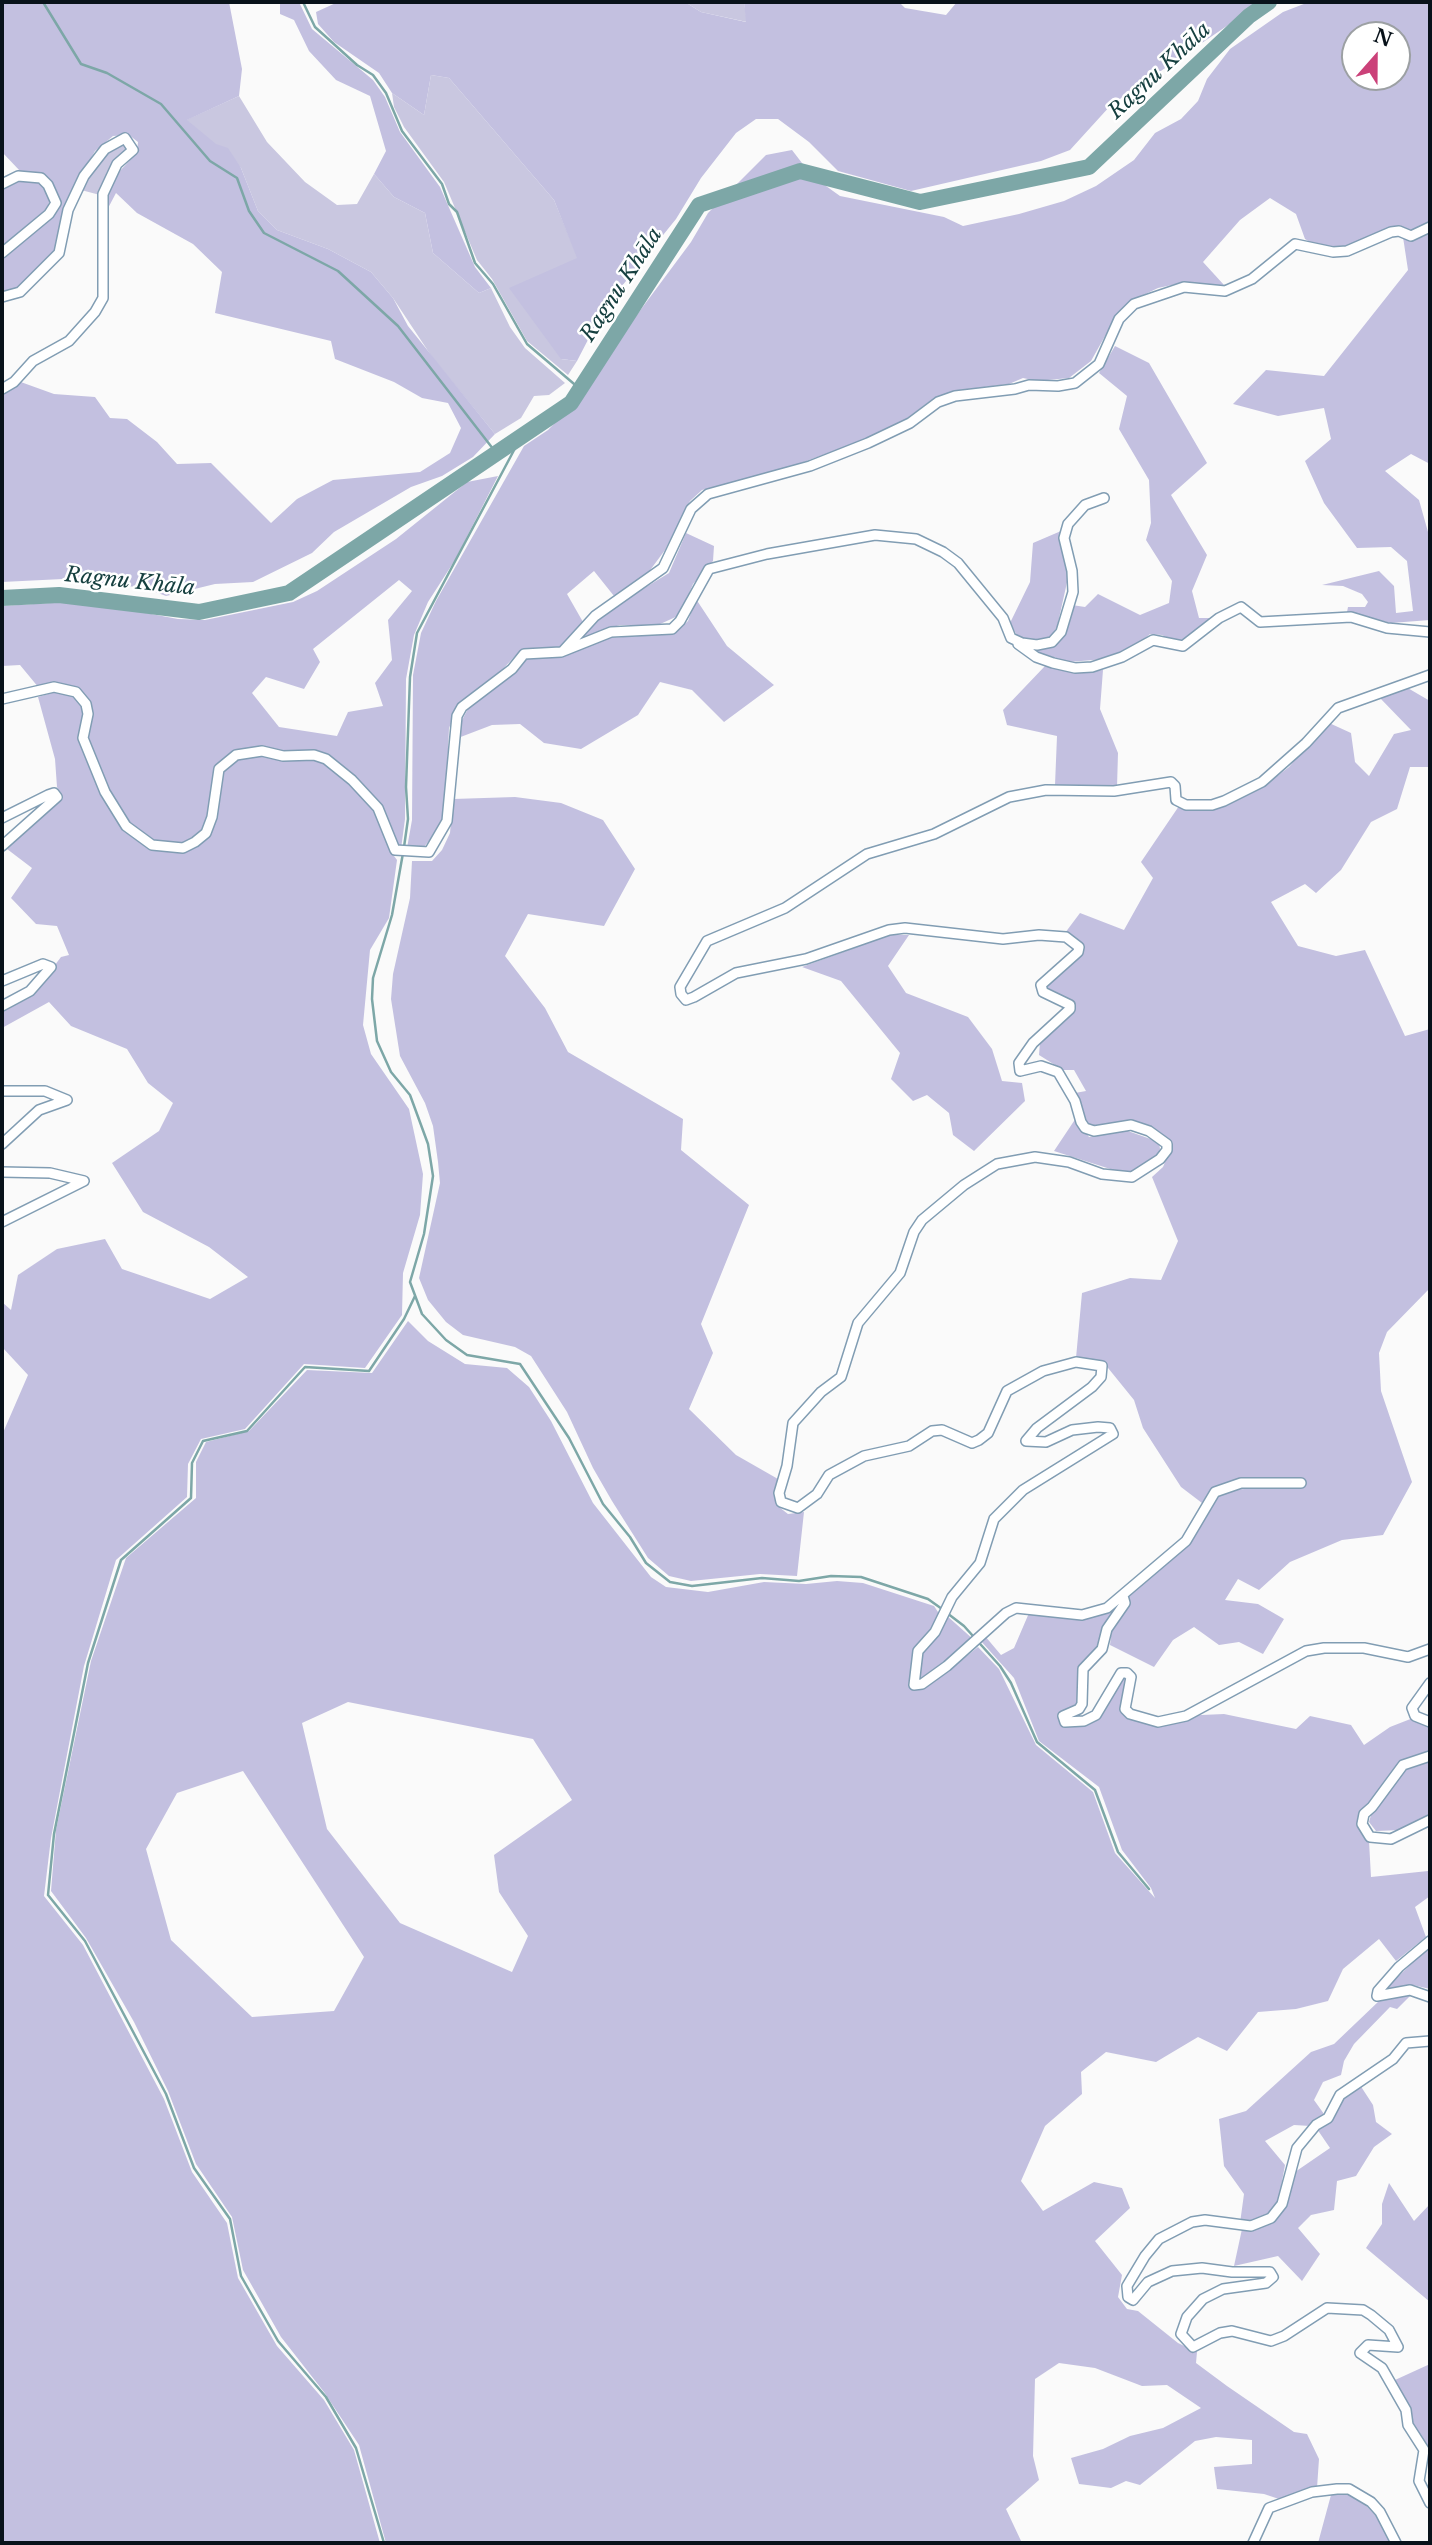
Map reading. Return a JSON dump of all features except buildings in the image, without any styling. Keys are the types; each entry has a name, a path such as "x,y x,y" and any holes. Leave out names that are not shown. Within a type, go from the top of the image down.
{"street":[{"path":"2,297 20,292 59,253 68,210 84,176 105,149 115,141 125,138 133,150 117,164 103,194 103,298 95,312 69,341 33,361 14,382 2,389"},
{"path":"2,184 18,176 41,178 48,185 56,203 49,214 2,253"},
{"path":"561,652 595,616 663,568 691,509 708,494 810,466 910,423 938,402 956,396 1028,385 1058,387 1075,383 1098,364 1119,319 1134,304 1184,287 1225,291 1252,279 1295,244 1333,252 1347,251 1391,232 1399,231 1411,236 1430,228"},
{"path":"1011,638 1021,643 1037,645 1052,642 1061,632 1073,593 1072,571 1064,538 1068,524 1085,505 1104,498"},
{"path":"2,699 54,687 76,692 86,704 88,714 83,738 105,792 126,826 152,845 183,848 206,833 212,817 219,769 236,755 262,751 283,756 314,755 327,759 352,780 378,808 395,850 429,852 447,821 453,741 462,707 504,676 524,654 561,652 611,632 672,629 680,621 703,576 717,565 875,535 915,539 943,552 957,563 1003,618 1011,638 1036,657 1075,668 1109,662 1153,640 1183,646 1219,618 1241,607 1260,622 1350,617 1398,630 1430,632"},
{"path":"1301,1483 1241,1483 1215,1492 1186,1541 1107,1608 1082,1615 1016,1608 1006,1613 947,1666 922,1684 914,1685 918,1651 935,1632 952,1597 980,1563 994,1519 1023,1490 1113,1434 1110,1428 1098,1427 1072,1430 1046,1442 1026,1441 1037,1427 1079,1398 1101,1377 1102,1366 1096,1363 1060,1364 1007,1391 988,1433 972,1443 942,1430 932,1431 909,1446 863,1456 829,1475 808,1503 798,1508 781,1502 779,1493 787,1466 793,1423 821,1392 841,1377 858,1323 900,1273 914,1232 922,1220 964,1185 1006,1161 1054,1158 1102,1174 1132,1177 1150,1167 1167,1150 1167,1144 1161,1138 1131,1125 1094,1131 1085,1128 1075,1101 1058,1072 1041,1066 1020,1071 1019,1063 1033,1043 1070,1009 1070,1005 1043,992 1041,985 1072,958 1079,947 1066,937 1054,935 1003,939 905,928 874,933 806,959 736,973 694,998 686,999 681,994 680,987 707,941 773,914 867,854 934,834 1009,797 1046,790 1114,791 1171,782 1175,786 1176,800 1186,805 1212,805 1262,782 1306,743 1338,708 1430,675"},
{"path":"2,818 48,795 54,793 57,797 2,846"},
{"path":"2,981 43,964 51,967 30,991 2,1006"},
{"path":"2,1091 45,1091 67,1100 33,1114 2,1144"},
{"path":"2,1171 50,1173 84,1181 2,1222"},
{"path":"1123,1596 1125,1603 1107,1629 1102,1649 1083,1670 1082,1704 1079,1709 1063,1716 1065,1722 1084,1721 1096,1715 1121,1673 1131,1677 1125,1709 1130,1714 1158,1722 1186,1716 1306,1651 1364,1648 1408,1657 1430,1649"},
{"path":"1430,1683 1412,1708 1415,1716 1430,1722"},
{"path":"1430,1755 1403,1765 1364,1814 1362,1824 1370,1836 1391,1839 1430,1820"},
{"path":"1430,1941 1399,1967 1377,1996 1410,1990 1430,1997"},
{"path":"1430,2041 1406,2043 1393,2059 1340,2095 1328,2118 1316,2125 1297,2148 1291,2160 1282,2204 1271,2218 1251,2226 1205,2220 1192,2222 1159,2239 1144,2256 1127,2286 1128,2297 1133,2300 1148,2282 1172,2270 1202,2267 1232,2272 1270,2272 1273,2277 1266,2283 1223,2289 1203,2299 1187,2317 1181,2334 1193,2347 1220,2333 1233,2331 1271,2341 1327,2308 1363,2310 1371,2315 1390,2330 1398,2347 1368,2345 1360,2353 1382,2368 1406,2410 1408,2425 1424,2450 1419,2481 1430,2503"},
{"path":"1253,2543 1269,2508 1312,2493 1337,2488 1349,2489 1371,2502 1380,2512 1396,2543"}],"shaded area":[{"path":"2,2 229,2 242,69 239,96 187,120 216,144 228,148 241,168 258,211 277,230 328,249 371,272 393,298 408,326 495,434 473,457 442,476 411,487 334,532 312,553 253,582 215,584 166,596 145,588 63,579 2,582 2,394 18,381 54,394 95,397 110,418 127,419 157,442 177,464 211,463 271,523 297,499 333,480 420,472 450,453 461,428 448,403 422,398 394,382 335,359 331,341 215,313 222,272 193,244 137,213 116,193 106,212 108,194 115,176 137,153 138,142 129,135 113,136 95,151 78,181 56,252 16,291 2,294 2,258 52,214 60,199 48,180 20,171 2,152"},
{"path":"280,2 299,2 312,29 373,80 385,97 400,132 440,187 475,267 491,288 479,293 433,253 425,213 394,197 374,174 386,151 370,96 336,80 309,51 294,20 280,14"},
{"path":"338,2 685,2 701,12 746,22 744,2 899,2 905,8 946,15 957,2 1262,2 1111,105 1070,150 1041,161 911,191 838,171 809,142 778,119 756,119 736,133 701,178 676,219 605,307 577,361 561,359 509,288 577,258 554,200 449,78 431,75 424,115 392,93 379,73 334,42 318,24 316,12"},
{"path":"685,2 744,2 747,22 701,12"},
{"path":"1309,2 1430,2 1430,224 1416,233 1392,227 1351,246 1317,246 1305,239 1296,214 1270,198 1240,220 1203,262 1224,285 1210,287 1181,283 1158,288 1133,300 1114,320 1091,361 1069,378 1037,381 1023,378 1009,384 952,391 930,401 901,423 861,441 790,467 702,490 690,501 665,550 648,573 614,596 594,571 567,594 583,622 569,640 559,648 528,648 519,652 499,673 462,700 449,728 445,814 440,828 423,848 407,848 412,820 413,675 421,633 436,601 524,446 548,430 585,392 607,355 691,242 708,213 766,155 792,150 812,176 840,196 944,217 963,226 1019,214 1064,201 1096,186 1134,160 1155,133 1181,119 1198,101 1207,79 1230,49 1283,12"},
{"path":"431,75 449,78 554,200 578,258 561,359 577,361 568,375 527,341 492,279 477,260 444,182 404,127 394,107 392,93 424,115"},
{"path":"239,96 267,142 305,182 337,205 357,204 374,174 394,197 425,213 433,253 479,293 491,288 510,327 525,348 565,383 549,395 534,396 521,418 495,434 432,357 393,298 371,272 328,249 277,230 258,211 241,168 186,120"},
{"path":"124,143 127,146 125,152 107,172 100,195 81,190 86,176 108,149"},
{"path":"18,179 35,180 46,187 51,198 46,210 2,248 2,187"},
{"path":"1430,232 1430,464 1411,454 1385,471 1419,500 1430,539 1430,620 1391,623 1347,612 1348,607 1365,607 1368,602 1362,594 1343,586 1322,585 1379,571 1394,586 1396,613 1413,611 1407,561 1391,547 1357,548 1324,503 1305,461 1331,439 1324,408 1278,416 1233,404 1266,370 1324,376 1408,270 1403,237 1423,237"},
{"path":"1115,346 1149,363 1207,463 1171,495 1207,555 1192,591 1199,618 1210,618 1187,639 1176,642 1162,635 1150,634 1137,645 1105,659 1069,662 1034,651 1054,646 1064,635 1072,605 1085,607 1098,594 1140,615 1169,603 1172,581 1146,540 1151,523 1149,480 1119,429 1127,396 1099,373"},
{"path":"498,476 455,560 428,602 414,635 406,679 405,819 401,849 395,845 385,816 339,764 271,748 235,752 216,768 214,800 203,830 193,839 181,844 149,841 127,822 107,790 86,736 90,714 80,693 39,688 20,665 2,666 2,606 82,601 178,619 205,620 293,602 317,591 396,539 467,482","holes":["399,580 412,591 388,620 392,660 375,683 383,706 348,712 337,736 279,727 252,693 266,677 304,689 320,662 313,649"]},
{"path":"1061,531 1068,578 1057,627 1049,639 1032,641 1018,637 1010,623 1030,582 1033,543"},
{"path":"686,533 714,546 713,561 693,584 680,615 658,625 620,625 597,632 573,646 597,617 669,573"},
{"path":"696,599 727,646 774,685 724,722 692,690 660,682 638,715 581,749 544,743 520,724 492,725 458,738 468,709 527,657 565,655 608,638 668,634 688,621"},
{"path":"1045,666 1078,672 1103,670 1100,709 1118,753 1117,787 1055,785 1057,736 1007,725 1003,710"},
{"path":"1406,687 1430,701 1430,767 1410,767 1397,809 1371,822 1341,870 1316,893 1305,884 1271,902 1298,946 1336,956 1365,950 1405,1036 1430,1029 1430,1288 1387,1332 1379,1353 1381,1391 1412,1482 1383,1535 1342,1540 1290,1562 1259,1590 1238,1579 1225,1600 1258,1604 1284,1619 1263,1654 1239,1642 1219,1645 1194,1627 1173,1640 1154,1667 1110,1645 1112,1628 1129,1604 1128,1595 1180,1551 1213,1501 1225,1490 1304,1486 1239,1480 1225,1483 1202,1503 1181,1487 1143,1428 1134,1400 1104,1363 1076,1358 1082,1293 1130,1278 1161,1280 1178,1241 1152,1177 1163,1167 1171,1148 1159,1132 1143,1125 1088,1125 1075,1093 1086,1091 1074,1070 1063,1070 1039,1055 1040,1042 1059,1023 1068,1000 1045,987 1080,954 1065,933 1080,913 1124,930 1153,878 1141,862 1179,806 1222,806 1263,787 1289,767 1327,722 1351,733 1355,762 1369,776 1394,734 1411,730 1379,697"},
{"path":"58,691 71,693 85,711 81,737 119,822 171,851 208,833 224,769 237,760 255,755 285,760 315,759 328,764 353,786 379,816 391,852 397,860 389,918 370,950 363,1025 371,1054 409,1109 423,1174 420,1215 403,1273 402,1315 365,1368 304,1364 245,1429 201,1439 188,1464 187,1497 116,1560 84,1666 51,1838 44,1896 83,1945 164,2099 192,2172 227,2223 238,2278 277,2346 324,2400 354,2450 380,2543 2,2543 2,1435 28,1375 2,1347 2,1302 11,1310 18,1275 57,1249 105,1239 122,1269 210,1299 248,1277 209,1247 143,1212 112,1163 159,1131 173,1103 148,1083 127,1049 71,1026 49,1002 2,1028 2,1012 32,995 61,957 69,955 57,926 36,924 11,898 32,868 7,849 62,798 57,787 55,759 38,697"},
{"path":"515,797 561,803 603,820 635,869 604,926 528,914 505,956 545,1008 568,1052 683,1119 681,1150 749,1205 701,1324 713,1353 689,1409 736,1455 778,1479 775,1493 779,1507 788,1514 804,1512 797,1576 760,1574 691,1581 669,1576 648,1558 612,1501 567,1412 531,1356 515,1347 463,1335 446,1322 428,1300 419,1278 440,1183 438,1162 433,1126 425,1103 400,1056 391,999 393,974 410,898 412,861 432,861 442,850 450,833 453,799"},
{"path":"890,935 909,935 888,966 906,993 968,1017 992,1049 1002,1081 1022,1083 1025,1101 974,1151 953,1135 949,1113 927,1095 913,1101 891,1079 900,1053 841,981 802,967"},
{"path":"1076,1118 1089,1137 1125,1130 1159,1142 1157,1157 1140,1170 1126,1174 1054,1151"},
{"path":"408,1321 428,1341 465,1364 507,1368 529,1387 551,1421 593,1503 651,1577 666,1587 708,1592 764,1582 806,1584 837,1581 863,1583 934,1606 940,1615 915,1652 910,1677 915,1689 948,1671 978,1647 999,1669 1036,1745 1093,1792 1115,1853 1155,1898 1151,1888 1122,1850 1099,1787 1039,1741 1014,1678 980,1640 985,1636 1001,1655 1014,1648 1029,1613 1088,1618 1120,1601 1123,1605 1079,1675 1076,1708 1061,1716 1090,1722 1122,1676 1127,1675 1123,1702 1135,1718 1224,1714 1296,1729 1310,1716 1351,1725 1364,1745 1390,1727 1413,1718 1430,1725 1430,1753 1408,1758 1398,1766 1369,1808 1361,1813 1369,1841 1371,1877 1428,1871 1430,1873 1430,1896 1415,1907 1426,1937 1396,1961 1379,1939 1343,1969 1328,2001 1296,2009 1258,2012 1227,2051 1198,2037 1156,2062 1106,2052 1081,2072 1082,2094 1045,2126 1021,2181 1043,2211 1094,2182 1122,2188 1130,2208 1095,2241 1122,2275 1118,2297 1127,2309 1138,2311 1178,2343 1197,2352 1196,2363 1227,2386 1294,2432 1307,2434 1319,2459 1317,2488 1279,2499 1264,2494 1217,2489 1214,2467 1252,2464 1252,2440 1216,2437 1195,2441 1140,2485 1126,2481 1111,2488 1079,2484 1071,2458 1103,2449 1130,2436 1163,2428 1201,2408 1167,2385 1142,2386 1095,2368 1059,2363 1035,2379 1033,2456 1039,2480 1006,2509 1022,2543 386,2543 359,2445 324,2392 281,2337 243,2270 232,2217 196,2164 168,2091 134,2022 86,1938 51,1891 56,1830 91,1661 126,1558 196,1498 196,1462 206,1442 249,1431 307,1370 372,1373","holes":["348,1702 533,1739 572,1800 494,1855 499,1892 528,1936 512,1972 400,1923 327,1829 302,1723","243,1771 364,1957 334,2011 252,2017 171,1940 146,1849 177,1793"]},
{"path":"946,1615 974,1640 917,1681 921,1652 942,1629"},
{"path":"1430,1760 1430,1816 1401,1830 1376,1831 1369,1822 1371,1815 1406,1768"},
{"path":"1430,1946 1430,1989 1413,1985 1384,1990"},
{"path":"1394,1996 1410,1996 1397,2009 1390,2007 1354,2044 1344,2061 1341,2075 1323,2082 1314,2100 1324,2114 1310,2126 1294,2125 1265,2141 1285,2165 1278,2203 1263,2219 1240,2223 1244,2194 1224,2166 1219,2119 1246,2111 1311,2052 1334,2044 1379,2001"},
{"path":"1360,2085 1373,2105 1376,2122 1392,2134 1374,2147 1356,2176 1337,2181 1334,2210 1311,2215 1298,2228 1320,2254 1302,2281 1278,2256 1234,2266 1242,2229 1259,2228 1274,2221 1283,2211 1295,2172 1330,2148 1317,2129 1329,2120 1346,2095"},
{"path":"1389,2183 1414,2221 1430,2204 1430,2302 1366,2248 1382,2224 1382,2204"},
{"path":"1430,2364 1430,2449 1412,2426 1410,2410 1395,2380"},
{"path":"1339,2491 1357,2496 1377,2517 1391,2543 1318,2543 1331,2495"}],"waterway":[{"path":"43,2 81,64 107,73 161,104 210,161 237,178 249,211 264,233 338,271 398,326 497,454"},
{"path":"303,2 315,27 357,65 373,75 386,93 402,131 442,184 449,204 457,212 475,263 493,284 527,344 580,389"},
{"name":"Ragnu Khāla","path":"2,598 59,595 199,612 289,593 571,403 699,205 800,171 920,202 1089,167 1249,16 1269,2"},
{"path":"404,847 408,819 406,787 410,677 417,633 521,437"},
{"path":"403,853 392,915 373,978 372,999 377,1041 391,1072 410,1095 428,1144 433,1176 424,1234 410,1282 422,1314 446,1340 467,1355 520,1364 569,1438 603,1504 630,1537 646,1563 670,1582 692,1586 762,1578 799,1581 831,1576 861,1577 928,1599 942,1609"},
{"path":"384,2543 356,2448 326,2397 278,2341 241,2276 230,2219 194,2168 166,2094 85,1941 48,1895 54,1834 88,1663 121,1560 191,1498 192,1463 203,1441 247,1431 305,1367 369,1371 404,1319 415,1296"},
{"path":"947,1613 964,1626 1000,1666 1011,1683 1037,1742 1095,1790 1118,1852 1149,1889"}]}
